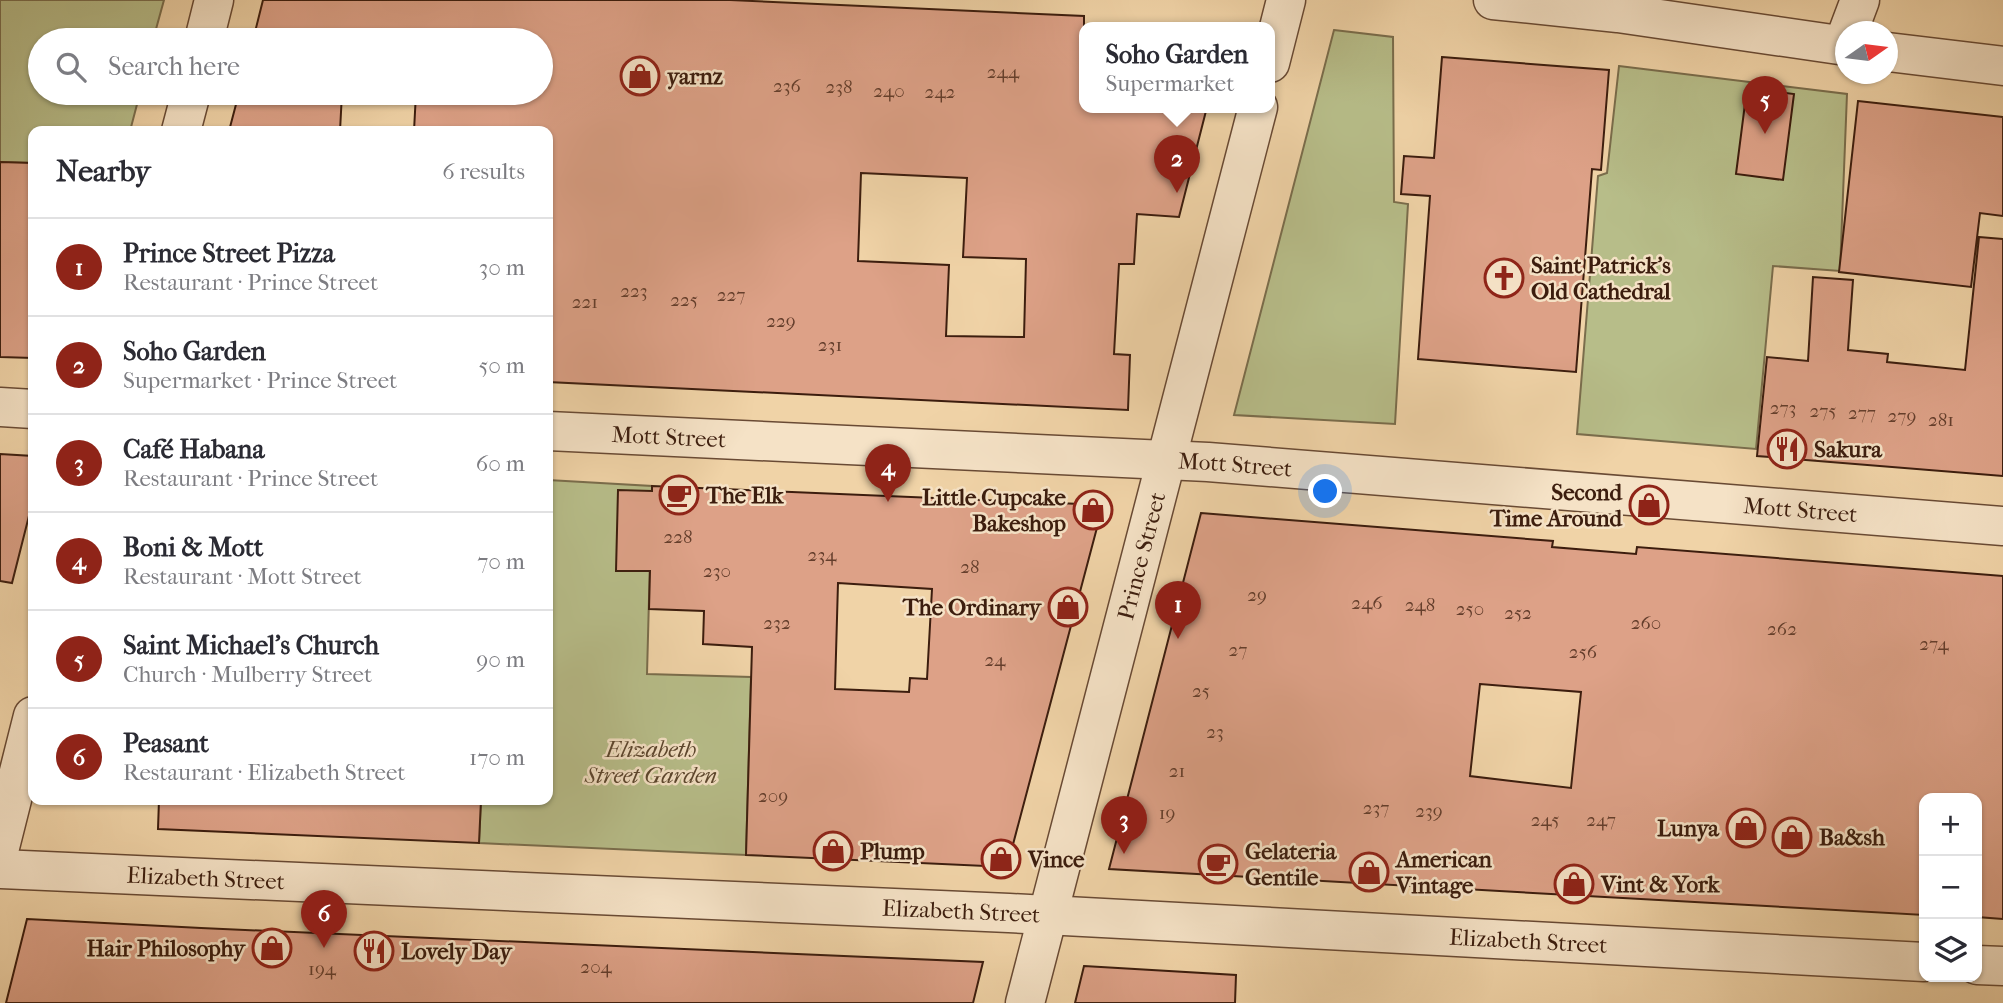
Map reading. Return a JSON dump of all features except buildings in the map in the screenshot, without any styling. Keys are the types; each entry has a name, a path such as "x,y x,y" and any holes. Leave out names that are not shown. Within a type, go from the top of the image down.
{"street":[{"path":"207,28 214,0"},
{"path":"1275,43 1286,0"},
{"path":"1493,0 1835,39"},
{"path":"1852,21 1860,0"},
{"path":"1898,53 2003,66"},
{"path":"182,126 188,105"},
{"name":"Prince Street","path":"1025,1003 1256,113"},
{"path":"0,407 28,409"},
{"name":"Mott Street","path":"553,431 1167,459 2003,526"},
{"path":"0,847 28,736"},
{"name":"Elizabeth Street","path":"0,869 1048,915 1919,962"},
{"path":"1982,965 2003,966"}],"green space":[{"path":"0,0 164,0 156,28 28,28 28,105 137,105 131,126 28,126 28,163 0,162"},
{"path":"1334,30 1393,37 1394,202 1408,204 1395,424 1234,415"},
{"path":"1619,66 1847,94 1840,271 1773,266 1756,449 1577,434 1598,176 1607,173"},
{"name":"Elizabeth Street Garden","path":"553,480 652,486 647,674 751,677 746,855 479,843 481,805 553,805"}],"place":[{"name":"yarnz","path":"640,76"},
{"name":"Saint Michael's Church","path":"1765,134"},
{"name":"Soho Garden","path":"1177,193"},
{"name":"Saint Patrick's Old Cathedral","path":"1504,278"},
{"name":"Sakura","path":"1787,449"},
{"name":"The Elk","path":"679,495"},
{"name":"Boni & Mott","path":"888,502"},
{"name":"Second Time Around","path":"1649,505"},
{"name":"Little Cupcake Bakeshop","path":"1093,510"},
{"name":"The Ordinary","path":"1068,607"},
{"name":"Prince Street Pizza","path":"1178,639"},
{"name":"Lunya","path":"1746,828"},
{"name":"Ba&sh","path":"1792,837"},
{"name":"Plump","path":"833,851"},
{"name":"Café Habana","path":"1124,854"},
{"name":"Vince","path":"1001,859"},
{"name":"Gelateria Gentile","path":"1218,864"},
{"name":"American Vintage","path":"1369,872"},
{"name":"Vint & York","path":"1574,884"},
{"name":"Hair Philosophy","path":"272,948"},
{"name":"Peasant","path":"324,948"},
{"name":"Lovely Day","path":"374,951"}]}
